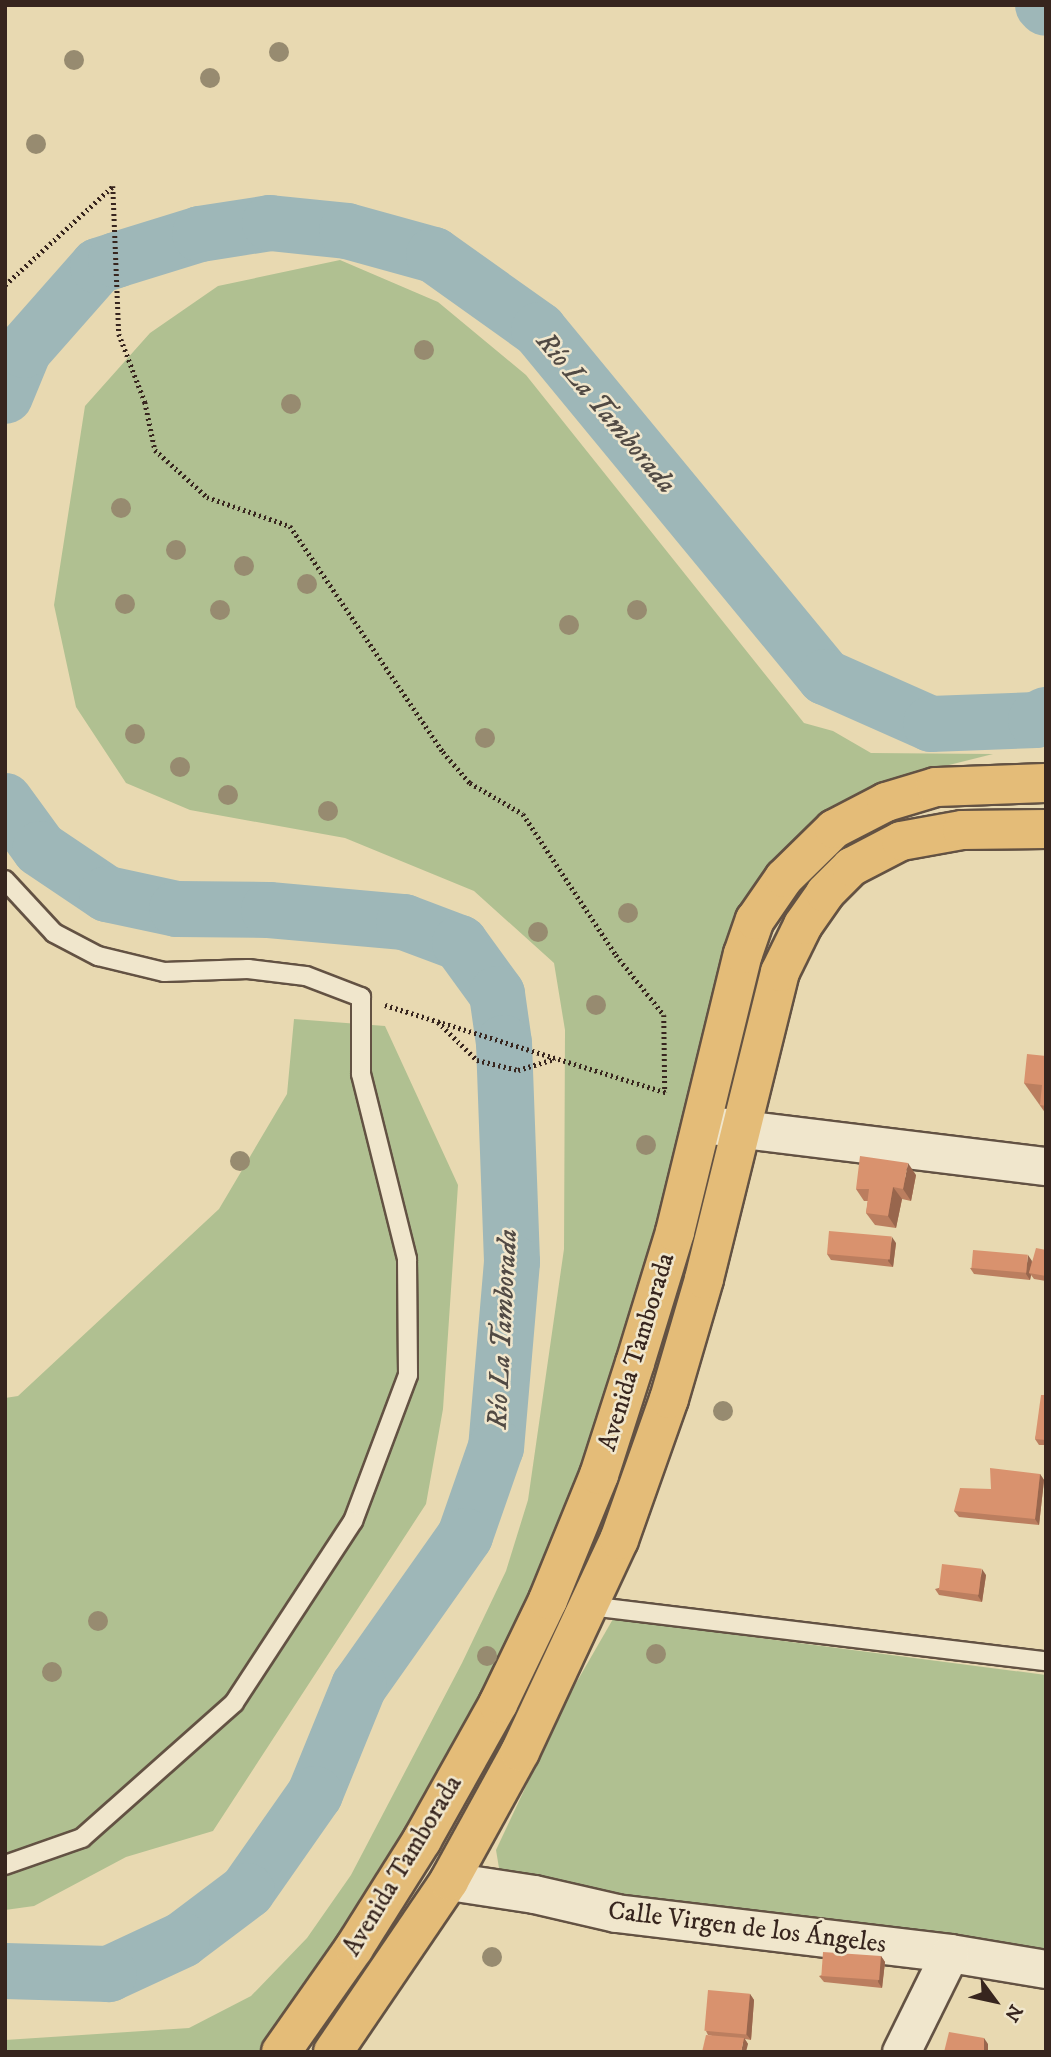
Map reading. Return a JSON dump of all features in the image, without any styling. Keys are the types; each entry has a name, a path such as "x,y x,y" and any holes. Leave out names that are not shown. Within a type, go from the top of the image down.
{"main road":[{"name":"Avenida Tamborada","path":"281,2052 354,1948 422,1840 498,1704 548,1600 599,1475 675,1232 743,954 755,920 784,878 826,836 886,802 936,787 1046,783"},
{"name":"Avenida Tamborada","path":"333,2052 449,1881 520,1752 619,1540 668,1399 704,1279 780,972 803,925 825,893 851,867 901,841 962,830 1046,829"}],"street":[{"path":"706,1114 742,1131 1046,1166"},
{"name":"Calle Virgen de los Ángeles","path":"449,1881 534,1894 616,1913 950,1953 1046,1969"},
{"path":"901,2052 950,1953"}],"lane":[{"path":"5,880 54,933 98,956 164,972 248,970 306,976 361,997 361,1074 407,1259 408,1376 353,1521 234,1703 82,1839 5,1865"},
{"path":"589,1606 1046,1661"}],"path":[{"path":"5,285 113,186 119,334 145,402 155,450 207,497 290,526 443,752 470,783 523,814 616,955 664,1015 666,1092"},
{"path":"361,997 666,1092 706,1114"},
{"path":"438,1022 477,1060 518,1070 555,1059"}],"green space":[{"path":"340,260 438,302 526,375 804,723 833,731 871,753 993,754 917,773 814,827 759,880 725,945 656,1242 582,1466 508,1644 442,1773 355,1914 269,2039 259,2052 5,2052 5,2040 189,2028 251,1996 307,1938 351,1875 462,1663 506,1571 528,1500 564,1249 565,1030 554,963 474,891 345,838 190,810 126,783 76,707 54,605 85,406 150,333 218,286"},
{"path":"294,1019 385,1026 458,1185 443,1409 426,1504 213,1831 126,1857 34,1906 5,1910 5,1398 18,1396 219,1209 287,1094"},
{"path":"613,1619 1046,1675 1046,1955 623,1899 500,1874 496,1850 568,1697"}],"building":[{"path":"1027,1054 1046,1056 1046,1106 1040,1105 1042,1085 1024,1083"},
{"path":"860,1156 908,1163 903,1189 893,1187 888,1216 866,1213 869,1189 856,1189"},
{"path":"829,1231 892,1236 890,1259 827,1254"},
{"path":"1036,1248 1046,1250 1046,1276 1029,1273"},
{"path":"973,1250 1028,1255 1026,1273 971,1268"},
{"path":"1041,1395 1046,1395 1046,1440 1035,1439"},
{"path":"990,1468 1040,1474 1035,1519 954,1511 960,1488 991,1489"},
{"path":"942,1564 982,1569 979,1595 939,1590"},
{"path":"823,1952 881,1956 879,1980 821,1976"},
{"path":"708,1990 750,1994 746,2035 704,2031"},
{"path":"949,2032 984,2038 984,2052 944,2052"},
{"path":"706,2035 744,2038 741,2052 702,2052"}],"waterway":[{"name":"Río La Tamborada","path":"1043,5 1046,8"},
{"name":"Río La Tamborada","path":"5,396 24,350 98,266 116,260 200,234 270,223 347,231 434,255 539,330 825,677 931,724 1036,720 1046,715"},
{"name":"Río La Tamborada","path":"5,801 40,849 107,894 177,909 269,910 404,922 460,943 497,994 504,1043 512,1262 496,1447 465,1536 359,1686 315,1794 247,1891 182,1940 109,1974 5,1971"}]}
